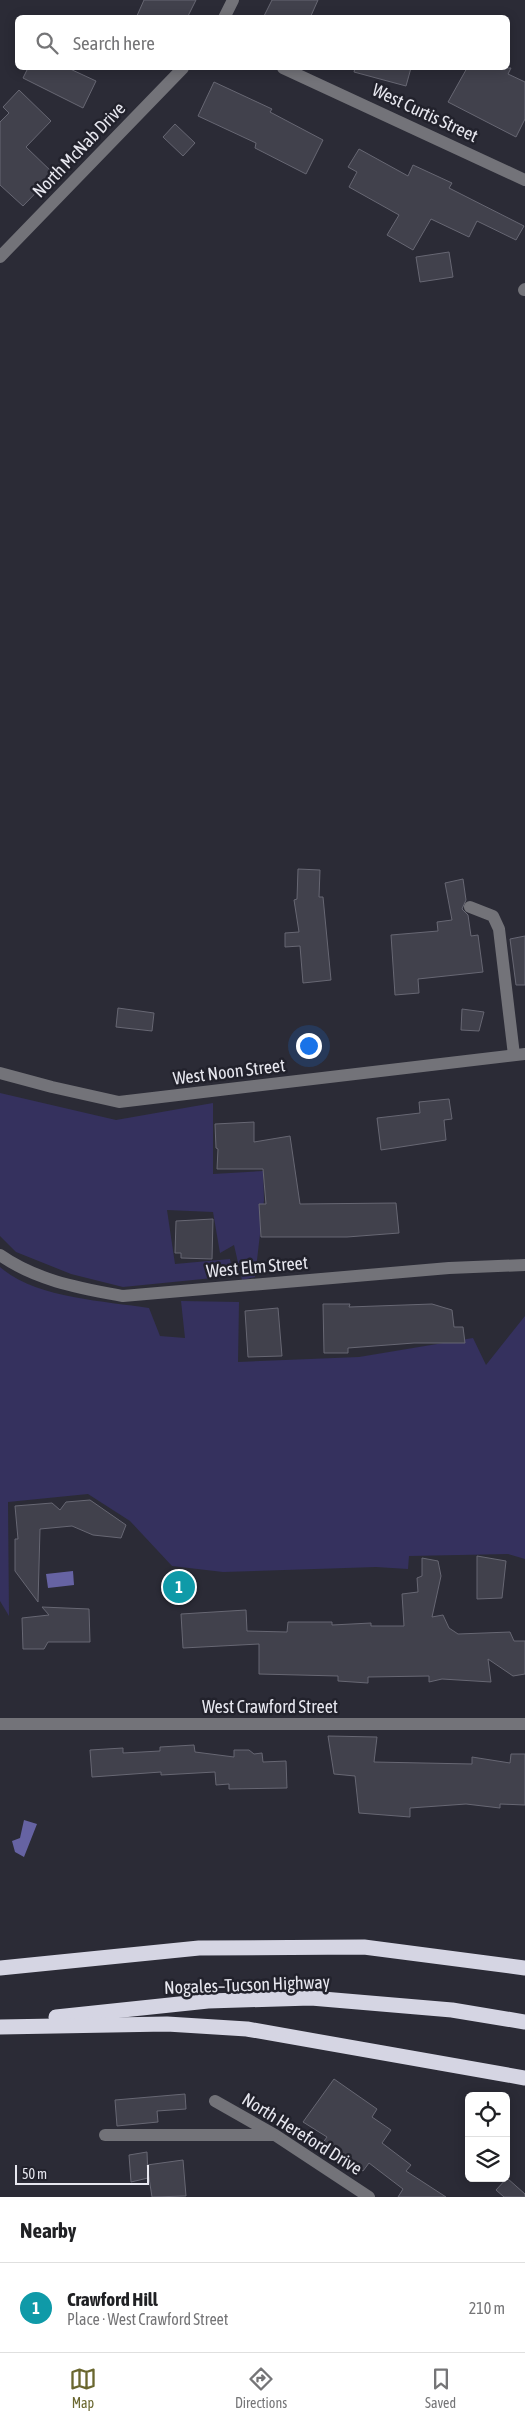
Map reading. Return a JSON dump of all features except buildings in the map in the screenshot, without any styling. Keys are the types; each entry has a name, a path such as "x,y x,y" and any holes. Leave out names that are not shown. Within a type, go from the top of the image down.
{"highway":[{"name":"Nogales–Tucson Highway","path":"0,1968 199,1948 364,1947 525,1968"},
{"name":"Nogales–Tucson Highway","path":"0,2022 208,2001 311,1998 452,2010 525,2022"},
{"path":"0,2027 167,2024 247,2029 525,2078"}],"street":[{"path":"226,15 233,0"},
{"name":"North McNab Drive","path":"0,257 181,70"},
{"name":"West Curtis Street","path":"287,70 525,180"},
{"path":"470,907 492,916 499,929 519,1055"},
{"name":"West Noon Street","path":"0,1073 119,1102 519,1055"},
{"name":"West Elm Street","path":"0,1255 32,1274 54,1282 123,1296 449,1268 525,1265"},
{"name":"West Crawford Street","path":"0,1724 525,1724"},
{"name":"North Hereford Drive","path":"215,2101 275,2136 369,2197"},
{"path":"105,2135 275,2136"}],"shaded area":[{"path":"0,1093 116,1120 213,1103 213,1174 263,1171 264,1200 255,1277 242,1280 234,1245 220,1253 213,1212 167,1210 175,1264 230,1259 233,1276 123,1287 71,1274 16,1252 0,1236"},
{"path":"0,1267 15,1277 51,1292 149,1308 160,1336 185,1338 181,1301 239,1302 238,1362 359,1357 473,1338 486,1365 525,1316 525,1559 508,1554 409,1556 408,1569 376,1567 223,1572 172,1566 130,1521 88,1494 8,1502 9,1616 0,1601"},
{"path":"73,1571 74,1585 48,1588 46,1574"},
{"path":"24,1820 37,1824 24,1857 15,1852 12,1841 20,1838"}],"place":[{"name":"Crawford Hill","path":"179,1587"}]}
